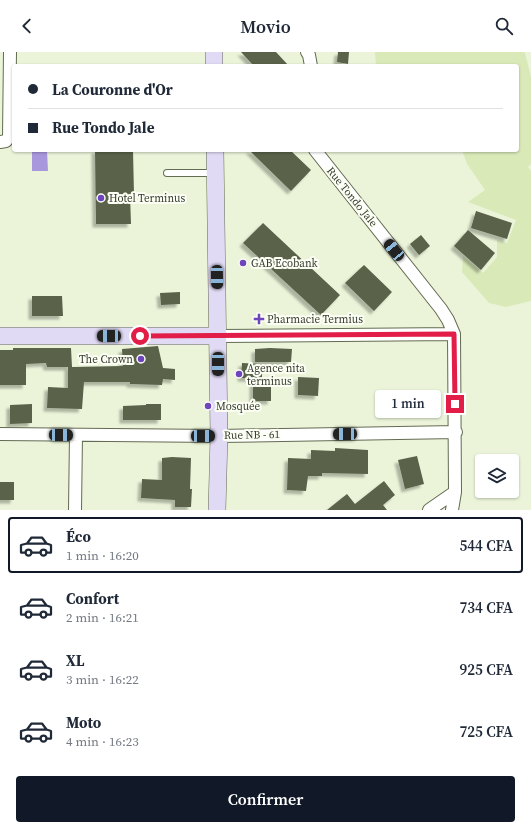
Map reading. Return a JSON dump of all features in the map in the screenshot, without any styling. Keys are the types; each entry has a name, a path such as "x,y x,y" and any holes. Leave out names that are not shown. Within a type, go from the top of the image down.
{"street":[{"path":"3,142 9,137 10,52"},
{"path":"214,52 214,64"},
{"path":"307,52 311,64"},
{"path":"216,152 218,336 217,510"},
{"name":"Rue Tondo Jale","path":"317,152 441,308 454,334 456,432 455,492 452,510"},
{"path":"0,336 454,334"},
{"name":"Rue NB - 61","path":"0,434 218,436 456,432"},
{"path":"75,510 76,435"},
{"path":"430,510 455,492"}],"lane":[{"path":"167,173 216,173"}],"green space":[{"path":"375,52 525,53 531,77 531,164 528,167 531,171 531,301 506,307 489,303 462,272 463,256 483,273 497,257 497,240 507,243 516,220 468,202 485,190 467,164 463,152 519,152 519,64 376,64"}],"shaded area":[{"path":"32,152 47,152 48,171 32,171"}],"building":[{"path":"241,52 276,52 287,64 252,64"},
{"path":"338,52 349,52 348,64 337,62"},
{"path":"95,152 133,152 134,195 130,195 131,224 96,224"},
{"path":"251,152 292,152 311,170 291,191"},
{"path":"476,211 512,223 507,239 471,228"},
{"path":"263,223 340,295 321,315 243,243"},
{"path":"468,230 495,253 481,270 454,246"},
{"path":"421,235 430,246 419,255 410,244"},
{"path":"364,265 392,292 374,311 345,283"},
{"path":"180,292 180,304 161,305 160,293"},
{"path":"32,296 62,296 63,316 32,316"},
{"path":"158,346 163,368 175,369 175,380 163,379 162,385 130,384 130,382 84,382 82,409 47,408 48,387 68,388 68,367 47,367 46,363 26,364 26,385 0,385 0,350 13,350 13,348 71,348 72,367 123,366 122,349"},
{"path":"255,349 292,349 291,362 255,362"},
{"path":"242,363 262,364 262,379 241,378"},
{"path":"298,377 319,378 318,396 298,395"},
{"path":"253,382 271,383 271,401 253,401"},
{"path":"32,404 32,423 10,424 10,405"},
{"path":"161,404 161,420 123,420 123,406"},
{"path":"335,448 368,450 368,474 322,473 322,476 308,476 306,491 287,490 288,458 311,459 311,450 335,451"},
{"path":"417,456 424,484 405,489 398,460"},
{"path":"162,458 191,458 191,507 175,507 175,500 141,498 142,479 162,480"},
{"path":"384,481 395,495 383,505 387,510 327,510 347,494 355,504"},
{"path":"0,482 14,482 14,500 0,500"}],"place":[{"name":"Hotel Terminus","path":"101,198"},
{"name":"GAB Ecobank","path":"243,263"},
{"name":"Pharmacie Termius","path":"259,319"},
{"name":"The Crown","path":"141,359"},
{"name":"Agence nita terminus","path":"239,374"},
{"name":"Mosquée","path":"208,406"}],"route":[{"path":"140,336 454,334 455,404"}]}
